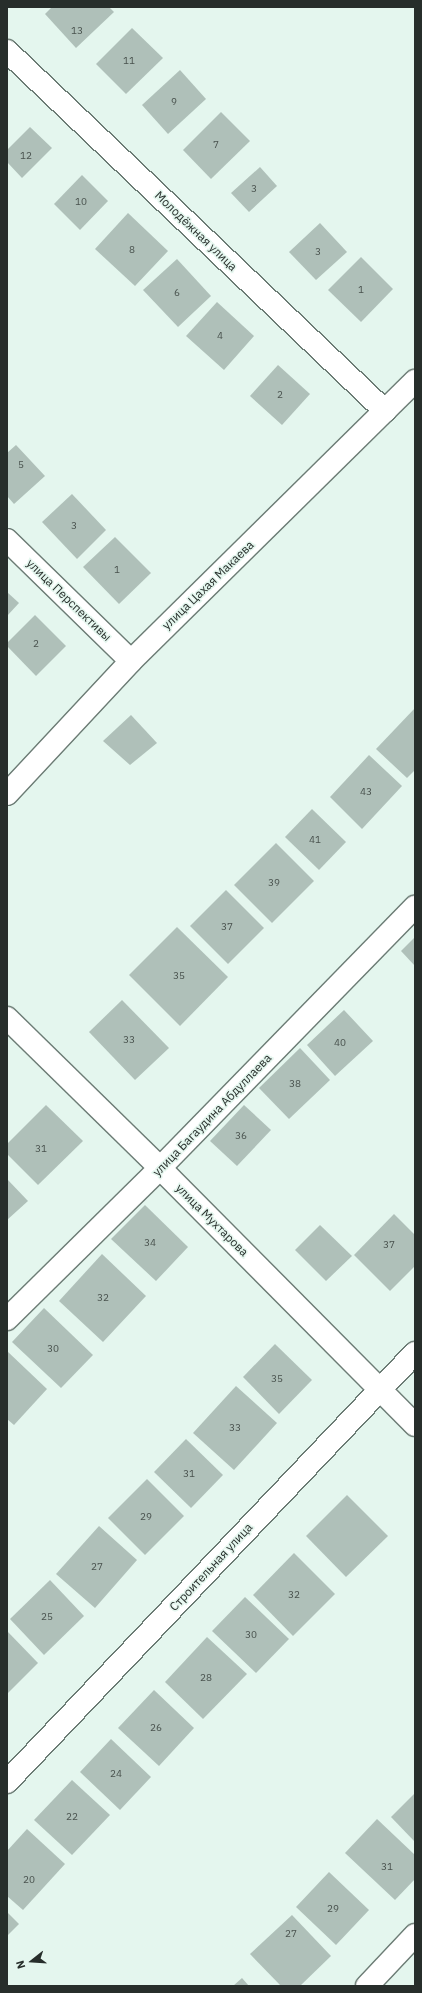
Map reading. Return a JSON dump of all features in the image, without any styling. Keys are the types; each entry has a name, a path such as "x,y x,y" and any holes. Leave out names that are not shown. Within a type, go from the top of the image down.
{"street":[{"name":"Молодёжная улица","path":"7,50 385,411"},
{"name":"улица Цахая Макаева","path":"7,794 131,661 415,381"},
{"name":"улица Перспективы","path":"7,540 131,661"},
{"name":"улица Багаудина Абдуллаева","path":"7,1319 160,1168 415,907"},
{"name":"улица Мухтарова","path":"7,1018 160,1168 415,1425"},
{"name":"Строительная улица","path":"7,1782 379,1389 415,1353"},
{"path":"367,1986 415,1936"}],"building":[{"path":"52,7 109,7 114,12 76,48 45,14"},
{"path":"132,28 163,58 126,94 96,64"},
{"path":"180,70 206,99 168,134 142,105"},
{"path":"221,112 250,141 211,179 183,150"},
{"path":"30,127 52,148 22,178 7,162 7,150"},
{"path":"260,167 277,186 249,212 231,193"},
{"path":"82,175 108,201 80,230 54,204"},
{"path":"128,213 168,251 135,286 95,249"},
{"path":"320,223 347,252 316,280 289,252"},
{"path":"361,257 393,289 361,322 328,290"},
{"path":"177,259 211,296 178,327 143,290"},
{"path":"217,302 254,336 224,370 186,336"},
{"path":"278,365 310,394 282,425 250,396"},
{"path":"16,445 45,476 14,504 7,496 7,453"},
{"path":"72,494 106,530 77,559 42,522"},
{"path":"115,537 151,573 119,604 83,567"},
{"path":"7,592 19,603 7,616"},
{"path":"35,615 66,646 36,676 7,646 7,643"},
{"path":"415,708 415,770 407,778 376,749"},
{"path":"131,715 157,743 130,765 103,741"},
{"path":"369,755 402,786 362,829 330,797"},
{"path":"312,809 346,842 319,870 285,837"},
{"path":"276,843 314,881 272,923 234,885"},
{"path":"226,890 264,928 228,964 190,926"},
{"path":"177,927 228,977 180,1026 129,975"},
{"path":"415,937 415,966 401,951"},
{"path":"122,1000 169,1048 135,1080 89,1032"},
{"path":"344,1010 373,1041 335,1076 307,1045"},
{"path":"300,1048 330,1080 289,1119 259,1088"},
{"path":"46,1105 83,1141 38,1185 7,1154 7,1144"},
{"path":"244,1105 271,1130 237,1166 210,1141"},
{"path":"7,1179 28,1201 7,1220"},
{"path":"145,1205 188,1247 156,1281 111,1239"},
{"path":"394,1214 415,1235 415,1266 390,1291 354,1255"},
{"path":"320,1225 352,1256 326,1281 295,1250"},
{"path":"102,1254 146,1296 103,1342 59,1301"},
{"path":"44,1308 93,1355 61,1388 12,1342"},
{"path":"275,1344 312,1380 279,1414 243,1377"},
{"path":"7,1351 47,1389 14,1425 7,1419"},
{"path":"236,1386 277,1423 234,1470 193,1433"},
{"path":"186,1439 223,1475 191,1508 154,1472"},
{"path":"147,1479 184,1516 145,1555 108,1518"},
{"path":"347,1495 388,1536 346,1577 306,1536"},
{"path":"99,1526 137,1560 95,1608 56,1574"},
{"path":"294,1553 335,1594 293,1636 253,1595"},
{"path":"50,1580 84,1616 44,1655 10,1619"},
{"path":"245,1597 289,1639 256,1673 212,1631"},
{"path":"7,1631 38,1663 7,1694"},
{"path":"207,1637 247,1674 203,1719 165,1682"},
{"path":"154,1690 194,1728 159,1766 118,1728"},
{"path":"111,1739 151,1777 120,1810 80,1772"},
{"path":"72,1780 110,1815 72,1855 34,1820"},
{"path":"415,1793 415,1842 391,1817"},
{"path":"377,1819 415,1855 415,1879 395,1900 345,1853"},
{"path":"27,1829 65,1864 23,1910 7,1896 7,1851"},
{"path":"329,1872 369,1910 336,1945 296,1907"},
{"path":"7,1912 19,1924 7,1936"},
{"path":"292,1915 331,1956 300,1986 281,1986 250,1954"},
{"path":"242,1978 249,1986 233,1986"}]}
